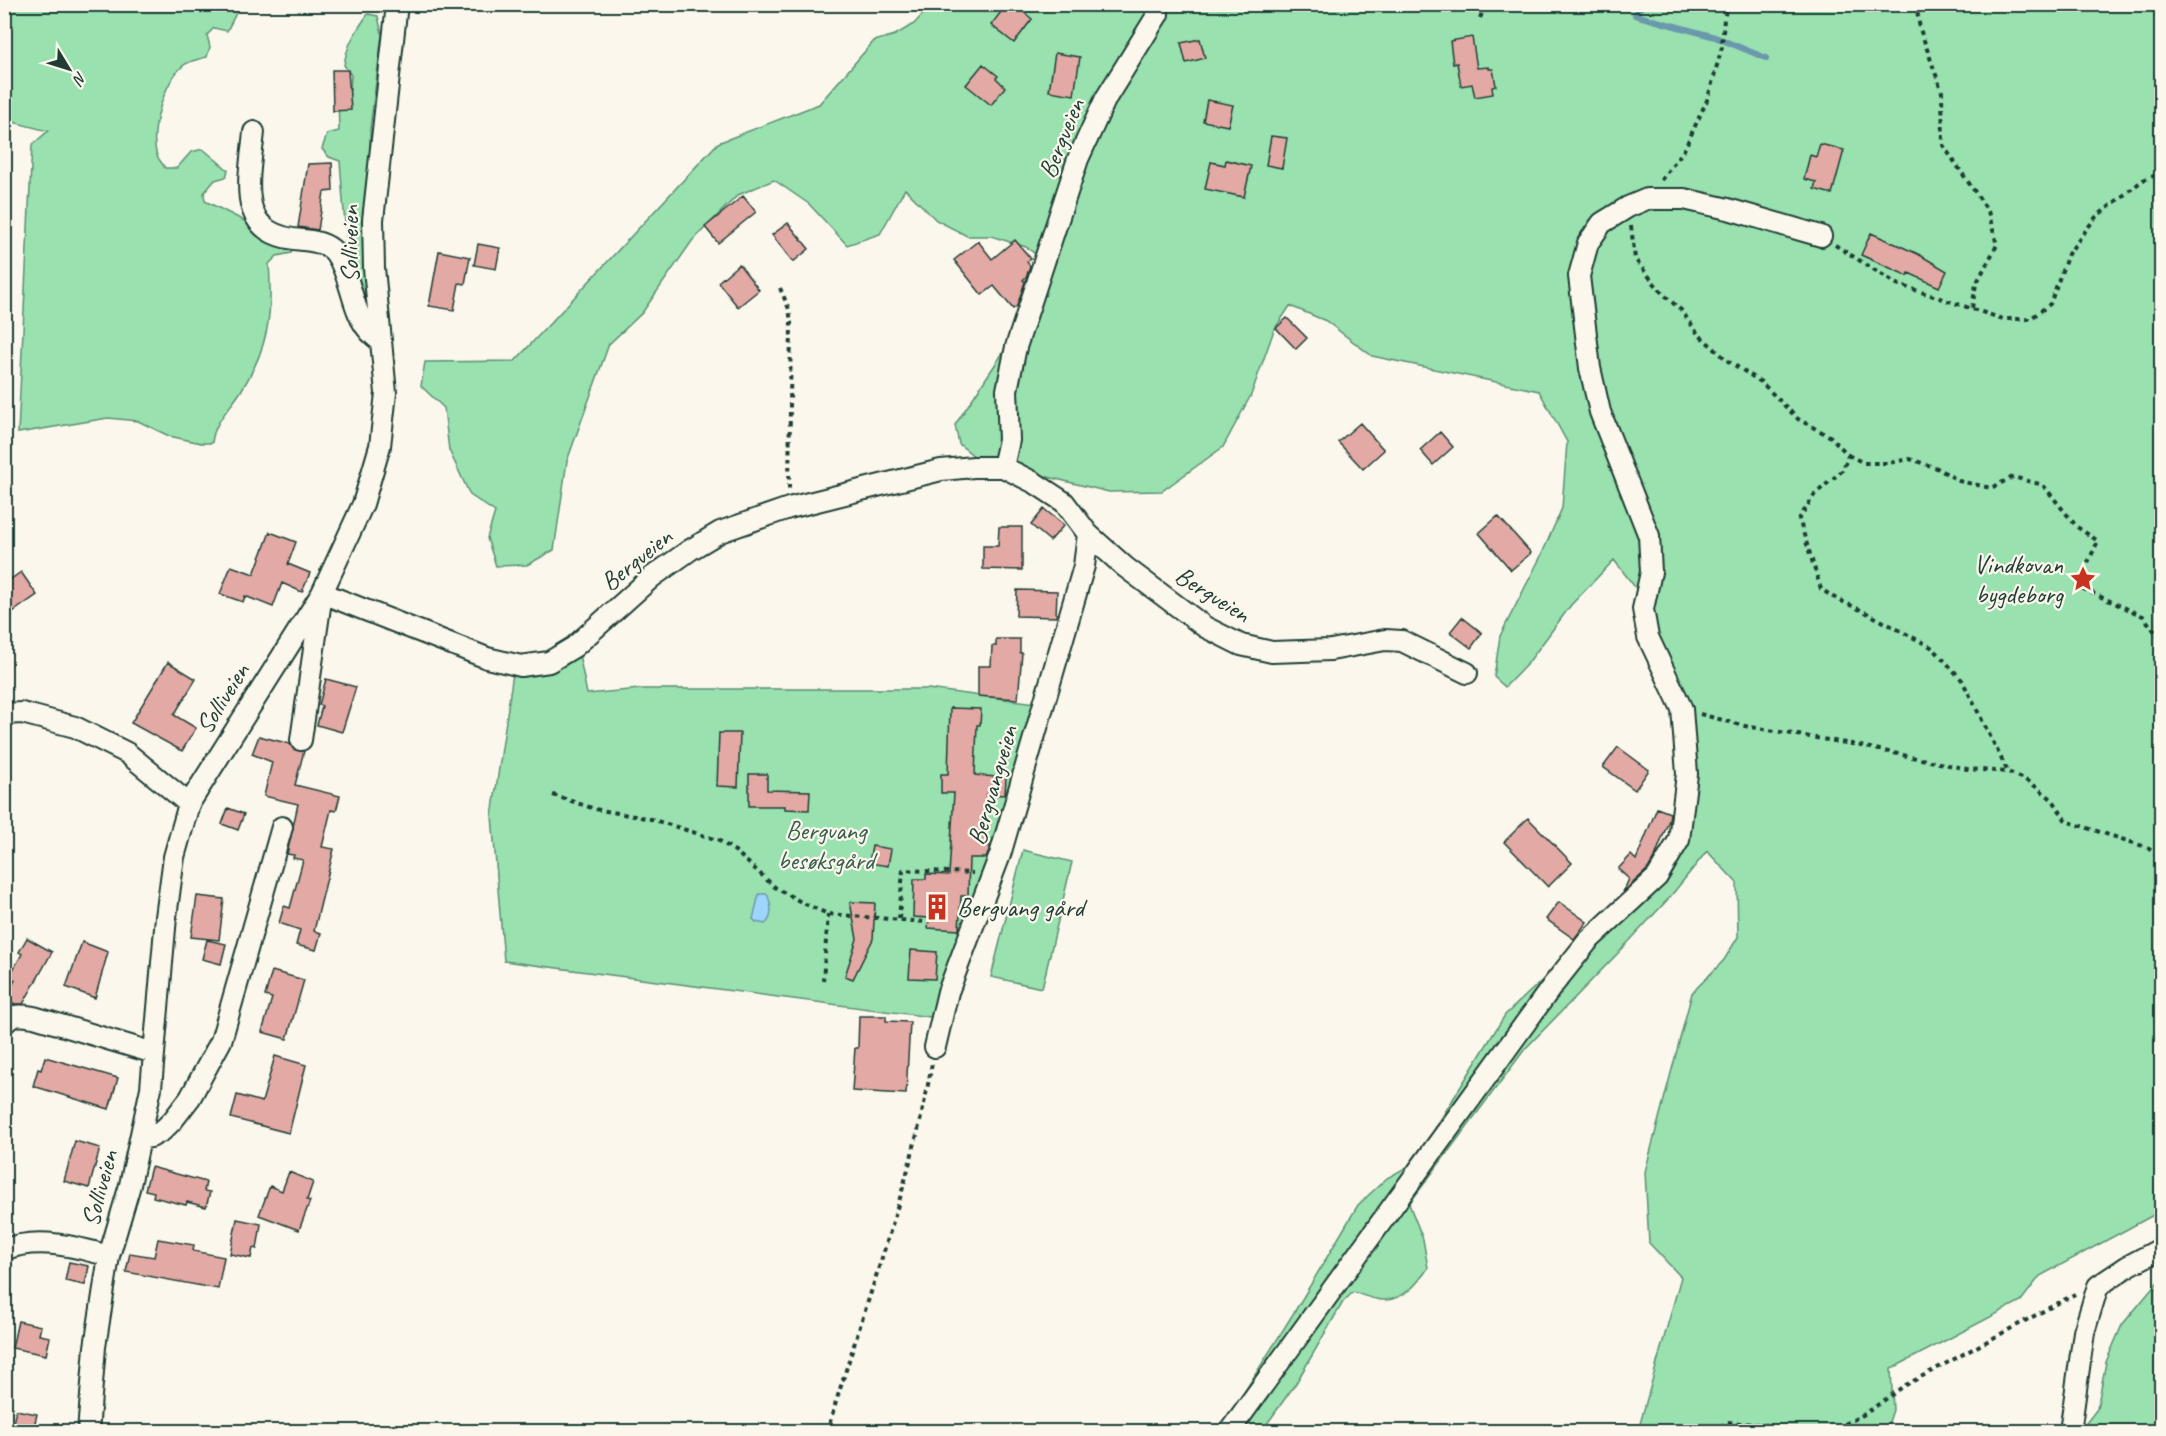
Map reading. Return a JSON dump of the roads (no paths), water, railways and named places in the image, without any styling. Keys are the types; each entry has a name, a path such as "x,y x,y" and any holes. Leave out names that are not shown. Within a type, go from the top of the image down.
{"street":[{"name":"Solliveien","path":"88,1431 95,1347 109,1256 130,1185 151,1088 166,917 174,857 189,804 322,593 363,504 380,446 386,393 374,268 373,220 397,4"},
{"name":"Bergveien","path":"1003,467 1009,440 1007,390 1016,347 1078,159 1106,98 1158,14"},
{"path":"254,132 249,192 251,210 257,221 273,234 312,241 333,251 339,260 362,324 370,335 381,341"},
{"path":"1229,1431 1552,985 1588,941 1657,877 1678,840 1687,774 1682,709 1648,637 1644,609 1651,572 1649,536 1600,412 1590,368 1580,276 1588,243 1602,223 1628,207 1647,199 1684,199 1728,209 1821,236"},
{"name":"Bergveien","path":"322,593 487,658 521,666 549,662 574,647 652,577 720,532 789,508 941,471 974,467 1003,467 1065,502 1088,534 1125,567 1197,621 1241,645 1272,652 1331,650 1384,640 1402,641 1467,673"},
{"name":"Bergvangveien","path":"935,1047 948,992 1000,855 1084,566 1088,534"},
{"path":"301,740 322,593"},
{"path":"4,714 22,713 75,728 127,753 189,804"},
{"path":"140,1139 151,1137 162,1131 173,1120 196,1089 221,1041 282,826"},
{"path":"4,1024 11,1017 18,1015 34,1017 154,1053"},
{"path":"4,1250 25,1244 68,1245 109,1256"},
{"path":"2070,1431 2084,1332 2098,1286 2128,1266 2162,1248"}],"water":[{"path":"759,894 767,894 770,906 770,918 765,924 753,919"}],"waterway":[{"path":"1643,4 1635,15 1715,37 1766,58"}],"place":[{"name":"Vindkovan bygdeborg","path":"2083,579"},
{"name":"Bergvang gård","path":"937,907"}],"park label":[{"name":"Bergvang besøksgård","path":"826,845"}]}
